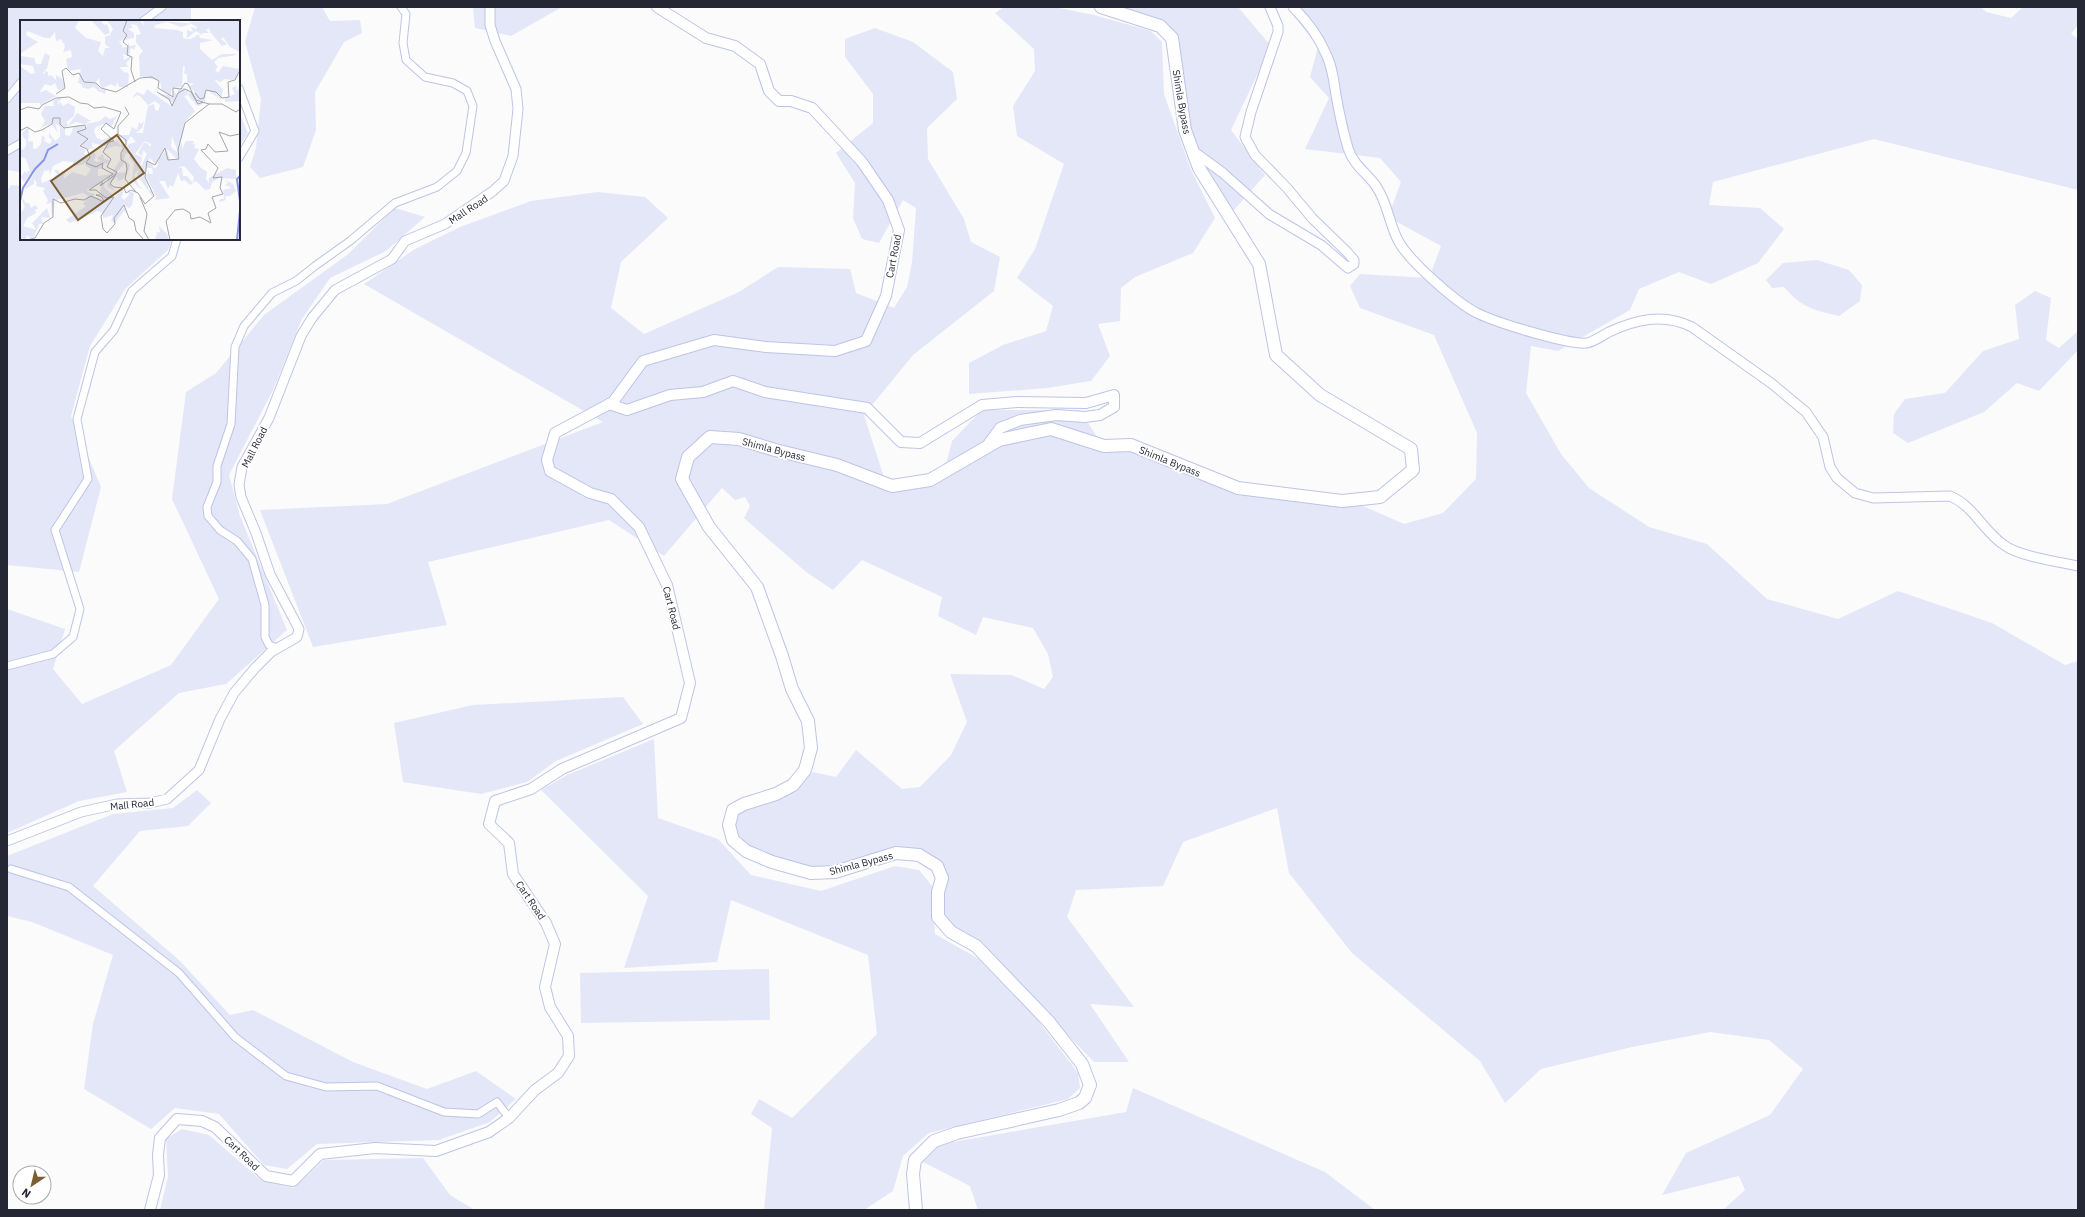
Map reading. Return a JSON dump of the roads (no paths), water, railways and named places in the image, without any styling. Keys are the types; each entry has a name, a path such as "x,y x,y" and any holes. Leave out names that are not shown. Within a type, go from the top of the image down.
{"highway":[{"name":"Shimla Bypass","path":"916,1210 913,1174 915,1160 934,1141 957,1133 1058,1110 1079,1103 1084,1098 1090,1085 1082,1064 1049,1022 976,946 951,932 938,917 938,892 942,878 937,866 919,855 896,853 835,872 811,873 772,862 746,851 733,840 729,825 733,810 744,804 776,794 793,785 805,770 811,748 810,734 808,721 792,689 782,656 756,587 709,527 682,479 688,457 710,437 739,439 775,450 837,465 892,486 930,480 999,440 1051,429 1104,446 1131,446 1238,488 1342,501 1380,497 1413,470 1411,449 1320,395 1276,355 1260,264 1199,168 1185,130 1172,38 1160,26 1101,7"}],"main road":[{"name":"Cart Road","path":"150,1210 159,1175 158,1155 160,1138 178,1119 202,1121 215,1127 266,1176 292,1181 320,1154 375,1148 436,1151 489,1132 509,1118 535,1090 558,1073 569,1056 568,1036 550,1007 545,987 555,944 546,923 513,874 509,843 489,824 494,801 531,789 562,769 681,718 690,683 667,585 639,527 611,499 590,493 550,471 547,460 556,433 613,402 643,361 714,340 766,347 835,350 866,341 886,296 899,230 888,200 862,162 812,108 791,101 779,101 769,91 760,64 735,46 706,38 657,7"},
{"path":"609,404 627,410 670,395 703,392 733,381 765,392 867,408 901,442 920,443 982,405 1017,402 1086,403 1114,395 1114,407 1100,415 1085,417 1056,415 1020,420 1000,428 987,447"}],"street":[{"path":"144,20 162,7"},
{"path":"277,648 269,645 265,638 265,605 252,559 237,541 220,530 208,516 207,507 217,482 217,466 231,424 235,347 244,326 272,293 296,281 350,241 395,203 437,187 457,171 466,152 473,106 467,91 453,83 426,77 406,60 403,43 406,14 401,7"},
{"name":"Mall Road","path":"7,842 81,812 117,804 150,803 167,799 199,770 220,719 234,693 255,668 277,648 297,637 299,629 270,574 256,533 241,497 239,485 242,467 269,418 301,336 312,318 335,290 392,259 405,241 445,224 493,192 504,181 513,156 518,109 516,89 494,41 490,25 490,7"},
{"path":"1193,151 1223,173 1269,214 1321,245 1348,268 1354,264 1354,260 1347,252 1312,218 1287,188 1255,155 1245,137 1250,112 1278,32 1278,26 1270,7"},
{"path":"1293,7 1315,35 1327,54 1348,149 1359,168 1371,180 1380,193 1399,242 1414,262 1469,308 1492,319 1561,340 1578,343 1592,342 1621,326 1653,318 1680,321 1692,327 1771,383 1806,412 1823,438 1826,457 1834,473 1844,485 1855,493 1873,498 1950,496 1961,501 1971,510 2005,546 2078,566"},
{"path":"7,99 20,83"},
{"path":"240,91 255,131 240,156"},
{"path":"7,151 20,144"},
{"path":"7,666 53,654 73,637 80,609 55,530 88,479 77,419 95,352 114,330 132,291 172,256 177,240"},
{"path":"11,869 69,887 179,973 235,1037 286,1076 326,1087 377,1086 444,1112 478,1114 497,1102 509,1118"}]}
